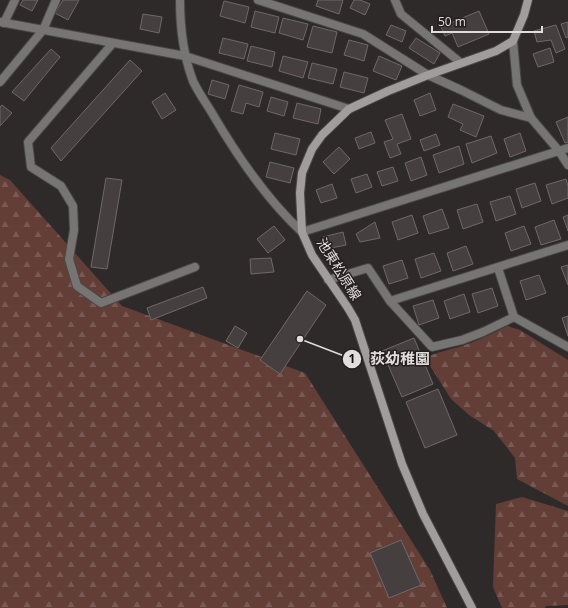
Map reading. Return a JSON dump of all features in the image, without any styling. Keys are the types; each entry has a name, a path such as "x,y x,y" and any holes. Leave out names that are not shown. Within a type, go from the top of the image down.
{"main road":[{"path":"513,41 524,16 528,0"},
{"name":"池東松原線","path":"472,608 423,514 402,464 355,320 312,256 302,232 300,194 302,173 312,149 322,135 349,109 428,75 496,51 513,41"}],"street":[{"path":"15,0 2,22 185,56 349,109"},
{"path":"0,82 43,30 56,0"},
{"path":"180,0 185,56 194,83 247,167 288,219 302,232 568,148"},
{"path":"258,0 363,34 428,75 501,110 531,118"},
{"path":"395,0 401,14 461,63"},
{"path":"513,41 517,85 531,118 559,151 568,165"},
{"path":"113,43 28,142 31,167 61,186 73,206 74,230 69,259 75,280 77,286 101,302 195,268"},
{"path":"390,301 568,245"},
{"path":"328,280 368,268 390,301 432,347 462,340 514,317"},
{"path":"498,268 514,317 568,348"}],"green space":[{"path":"0,175 10,180 122,306 305,373 430,570 447,608 0,608"},
{"path":"507,326 520,330 568,360 568,506 517,479 515,458 494,431 469,415 451,399 425,358 488,336"},
{"path":"522,497 568,511 568,605 546,606 545,608 502,608 493,587 496,504"}],"building":[{"path":"23,0 38,0 32,11 20,5"},
{"path":"63,0 79,0 68,20 55,13"},
{"path":"318,0 343,0 339,14 316,6"},
{"path":"354,0 360,0 370,4 365,15 350,8"},
{"path":"224,1 249,7 245,23 220,16"},
{"path":"255,11 279,17 275,33 251,27"},
{"path":"479,11 489,34 458,47 452,33 445,36 441,27"},
{"path":"143,14 162,17 159,33 140,29"},
{"path":"283,18 308,24 303,40 279,33"},
{"path":"568,22 568,37 566,38 561,24"},
{"path":"391,25 406,31 402,42 386,35"},
{"path":"556,25 565,49 556,53 551,40 537,42 534,31"},
{"path":"313,26 337,32 332,53 307,47"},
{"path":"223,38 248,44 244,59 219,53"},
{"path":"416,38 440,53 434,64 409,48"},
{"path":"349,40 368,45 364,61 344,55"},
{"path":"251,46 275,52 272,67 247,61"},
{"path":"550,48 554,62 538,67 533,54"},
{"path":"51,49 60,57 24,101 12,92"},
{"path":"283,56 308,62 303,78 279,71"},
{"path":"379,56 402,66 396,80 373,71"},
{"path":"130,60 142,71 61,161 51,148"},
{"path":"312,63 337,69 333,84 308,78"},
{"path":"344,72 368,78 364,93 340,87"},
{"path":"212,80 229,85 225,99 208,94"},
{"path":"239,85 263,92 259,107 246,103 243,114 231,111"},
{"path":"165,93 176,110 162,119 152,102"},
{"path":"430,93 436,110 420,116 414,100"},
{"path":"271,97 288,102 284,116 267,111"},
{"path":"297,103 321,109 318,124 293,118"},
{"path":"453,104 484,116 476,137 460,130 463,124 448,117"},
{"path":"2,105 12,113 0,126 0,107"},
{"path":"402,114 411,139 397,144 401,154 390,158 384,142 393,139 385,120"},
{"path":"568,117 568,142 565,143 556,122"},
{"path":"371,132 375,143 359,149 355,138"},
{"path":"275,133 300,139 296,155 271,149"},
{"path":"520,133 526,151 510,157 504,139"},
{"path":"436,134 440,145 424,151 420,140"},
{"path":"491,136 497,153 472,163 466,144"},
{"path":"459,146 464,164 439,173 433,155"},
{"path":"339,147 350,159 334,174 323,162"},
{"path":"421,157 427,175 411,181 405,163"},
{"path":"270,162 294,168 290,183 266,177"},
{"path":"393,167 398,181 382,186 377,172"},
{"path":"367,174 372,187 356,193 351,179"},
{"path":"106,178 122,180 107,269 91,267"},
{"path":"566,179 568,186 568,198 552,204 546,185"},
{"path":"535,183 541,201 522,208 516,189"},
{"path":"332,184 337,198 321,203 316,190"},
{"path":"510,196 516,214 496,221 490,202"},
{"path":"477,204 483,222 463,229 457,210"},
{"path":"442,209 449,228 429,234 423,216"},
{"path":"412,215 418,233 398,240 392,222"},
{"path":"568,215 568,231 563,217"},
{"path":"554,220 561,239 541,245 535,227"},
{"path":"375,222 380,238 360,242 356,234"},
{"path":"274,226 285,240 268,253 257,239"},
{"path":"524,226 531,244 511,251 505,233"},
{"path":"343,232 346,245 326,249 323,237"},
{"path":"466,246 473,264 453,271 447,253"},
{"path":"434,253 441,271 421,278 415,259"},
{"path":"271,258 274,272 251,274 250,259"},
{"path":"402,260 408,278 389,284 383,266"},
{"path":"568,265 568,285 561,267"},
{"path":"539,275 546,293 526,300 520,281"},
{"path":"203,287 207,298 151,320 147,308"},
{"path":"492,288 498,306 478,313 472,294"},
{"path":"307,291 326,305 280,374 260,360"},
{"path":"464,294 470,312 450,319 444,301"},
{"path":"433,300 439,318 419,325 413,306"},
{"path":"568,316 568,336 562,318"},
{"path":"235,326 247,333 238,348 226,341"},
{"path":"414,338 433,384 402,397 382,351"},
{"path":"438,389 457,435 425,448 406,402"},
{"path":"401,540 421,585 389,598 370,553"}],"place":[{"name":"荻幼稚園","path":"300,339"}]}
